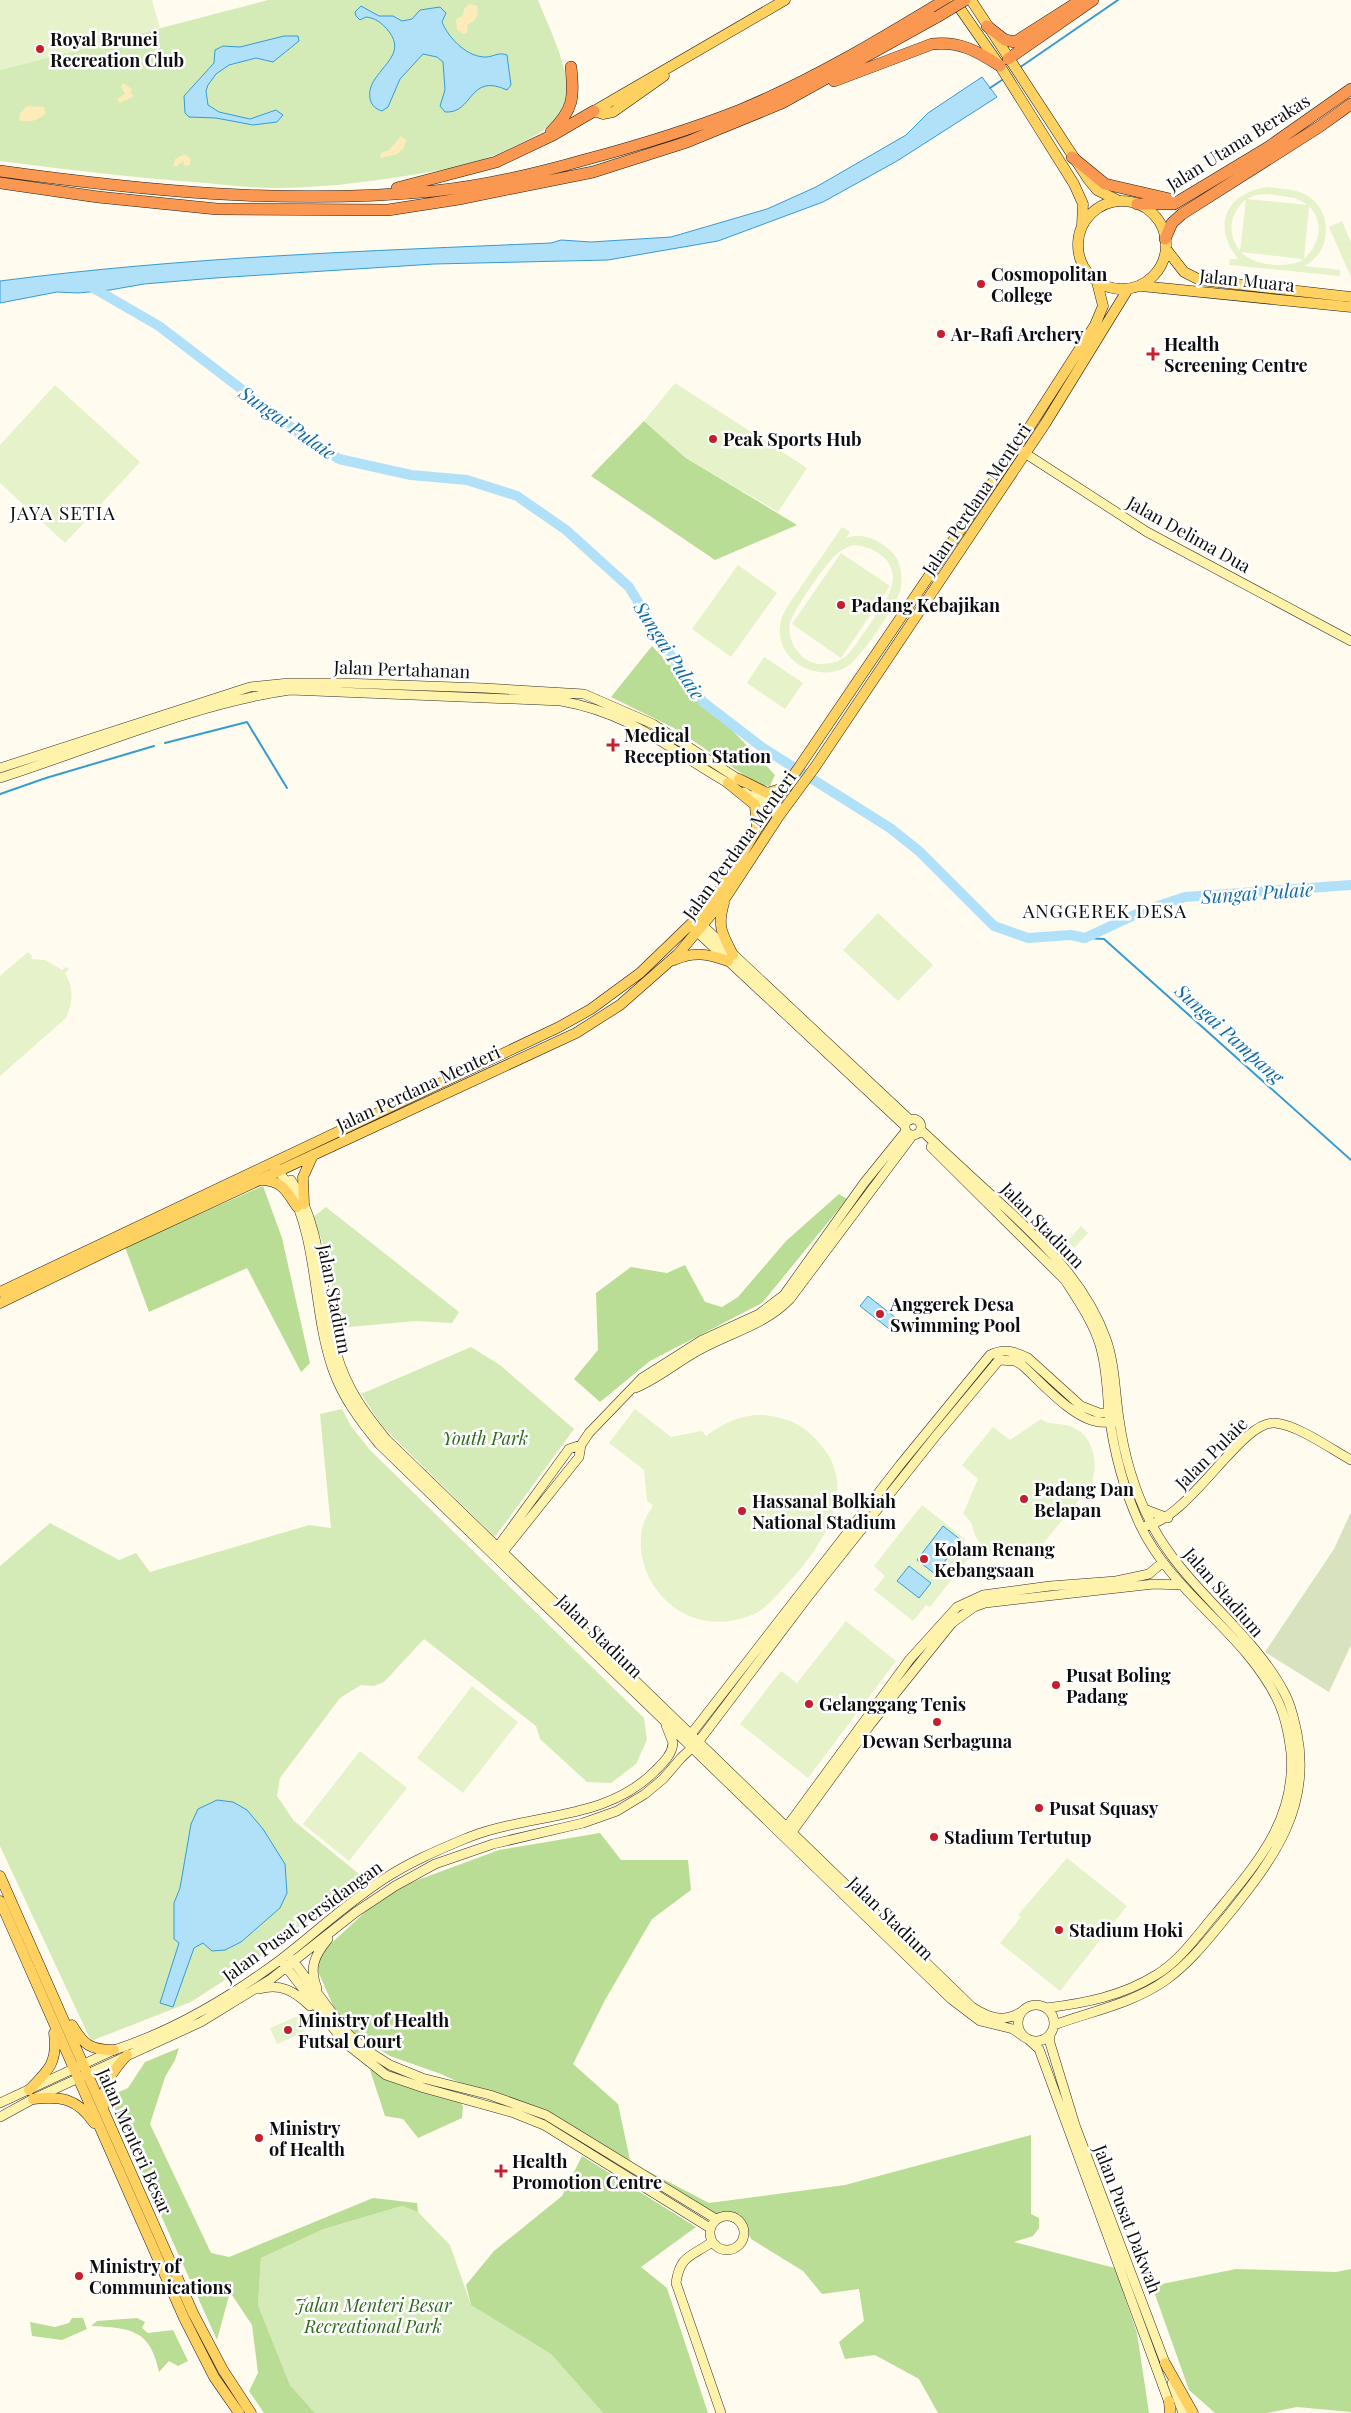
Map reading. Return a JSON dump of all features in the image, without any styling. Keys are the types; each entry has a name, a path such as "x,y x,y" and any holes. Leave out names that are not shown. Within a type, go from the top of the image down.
{"highway":[{"path":"796,95 935,12 945,0"},
{"path":"0,171 100,185 219,196 361,196 436,191 526,176 653,141 740,110 814,75 935,12 964,0"},
{"path":"987,26 1001,38 1015,42 1081,0"},
{"path":"0,183 98,197 217,209 388,210 459,199 593,172 687,142 796,95 932,44 946,42 962,44 1004,62 1093,0"},
{"path":"537,142 560,123 572,102 571,67"},
{"name":"Jalan Utama Berakas","path":"1137,204 1174,204 1267,148 1351,88"},
{"name":"Jalan Utama Berakas","path":"1165,244 1172,223 1182,214 1351,104"},
{"path":"361,196 496,162 594,111"},
{"path":"1072,157 1097,179 1114,187 1170,199 1194,193"}],"main road":[{"path":"594,111 785,0"},
{"path":"954,0 1004,62 1093,186 1119,202"},
{"path":"971,0 1079,193 1083,204 1082,226 1078,247 1080,260 1087,272 1097,282 1109,288 1128,289 1140,286 1160,268 1165,244 1161,226 1154,215 1137,204 1119,202 1097,209 1082,226"},
{"name":"Jalan Muara","path":"1165,244 1184,272 1200,280 1351,297"},
{"name":"Jalan Perdana Menteri","path":"0,1292 278,1165 386,1110 573,1020 640,973 696,925 726,897 777,810 788,785 1016,448 1101,314 1103,298 1097,282"},
{"name":"Jalan Muara","path":"1140,286 1351,308"},
{"name":"Jalan Perdana Menteri","path":"0,1303 260,1180 278,1165 312,1155 576,1033 620,1005 666,965 724,885 758,829 801,788 915,616 1026,454 1128,289"},
{"path":"905,612 915,616"},
{"path":"739,779 767,793 788,785"},
{"path":"728,783 755,805 758,829"},
{"path":"726,897 720,917 720,930 731,958"},
{"path":"666,965 691,953 731,958"},
{"path":"300,1205 303,1177 312,1155"},
{"path":"260,1180 274,1181 280,1184 300,1205"},
{"name":"Jalan Menteri Besar","path":"0,1876 54,1996 106,2141 184,2318 214,2376 239,2413"},
{"name":"Jalan Menteri Besar","path":"0,1901 53,2022 104,2111 193,2313 223,2370 251,2413"},
{"path":"54,1996 81,2039 97,2050 114,2050"},
{"path":"53,2022 56,2049 54,2058 31,2094 54,2096 77,2104 89,2116 106,2141"},
{"path":"104,2111 103,2096 107,2080 127,2055"},
{"path":"1165,2363 1193,2413"},
{"path":"1169,2402 1172,2413"}],"street":[{"name":"Jalan Delima Dua","path":"1016,448 1155,536 1351,641"},
{"name":"Jalan Pertahanan","path":"0,768 250,687 289,683 343,683 539,696 584,705 623,719 649,732 728,783 777,810"},
{"name":"Jalan Pertahanan","path":"0,778 253,695 290,690 539,696 584,694 653,724 739,779 777,810"},
{"name":"Jalan Stadium","path":"696,925 912,1130 1055,1255 1089,1300 1107,1342 1113,1412 1124,1487 1141,1528 1163,1562 1181,1585 1257,1668 1278,1701 1289,1738 1292,1773 1289,1798 1274,1837 1244,1879 1179,1957 1158,1974 1132,1988 1097,2001 1046,2008"},
{"path":"498,1554 569,1449 581,1445 606,1413 634,1388 647,1383 704,1347 766,1320 790,1299 912,1130"},
{"name":"Jalan Stadium","path":"278,1165 300,1205 324,1340 343,1394 357,1417 379,1444 498,1554 787,1833 972,2007 983,2014 1002,2019 1021,2012"},
{"path":"688,1738 900,1465 990,1355 998,1351 1018,1353 1028,1358 1081,1406 1099,1413 1113,1412"},
{"name":"Jalan Pusat Persidangan","path":"81,2072 127,2055 202,2022 255,1990 341,1924 395,1886 435,1864 493,1844 583,1823 617,1811 645,1794 663,1779 681,1758 696,1745 807,1598 999,1360 1014,1361 1022,1365 1081,1415 1100,1423 1115,1422"},
{"name":"Jalan Stadium","path":"1052,2029 1138,1997 1164,1981 1185,1964 1252,1885 1282,1841 1298,1798 1300,1750 1293,1714 1285,1695 1271,1672 1189,1578 1158,1535 1133,1486 1115,1422"},
{"name":"Jalan Pulaie","path":"1141,1528 1168,1518 1194,1494 1257,1427 1267,1423 1287,1425 1351,1460"},
{"path":"1144,1510 1168,1518 1160,1526 1158,1535"},
{"name":"Jalan Stadium","path":"498,1554 664,1720 688,1738"},
{"path":"787,1833 810,1792 914,1654 957,1607 983,1595 1050,1586 1116,1581 1149,1574 1163,1562"},
{"path":"787,1833 952,1623 969,1610 985,1603 1154,1584 1181,1585"},
{"name":"Jalan Pusat Persidangan","path":"81,2072 114,2050 133,2044 220,2001 284,1956 346,1905 385,1878 421,1859 464,1838 611,1801 643,1783 665,1760 672,1749 673,1743 664,1720"},
{"name":"Jalan Stadium","path":"787,1833 956,2004 980,2021 1013,2029 1026,2038"},
{"path":"319,1996 313,1977 313,1960 341,1924"},
{"path":"284,1956 336,2033"},
{"path":"290,1965 319,1996 348,2034 368,2051 390,2065 422,2078 490,2095 546,2116 710,2228"},
{"path":"255,1990 278,1986 290,1990 311,2007 363,2059 386,2075 424,2088 514,2113 536,2122 716,2219"},
{"path":"1038,2005 1046,2008 1052,2015 1052,2029 1040,2040 1026,2038 1019,2029 1018,2020 1021,2012 1028,2006 1038,2005"},
{"name":"Jalan Pusat Dakwah","path":"1052,2029 1050,2043 1075,2125 1183,2413"},
{"name":"Jalan Pusat Dakwah","path":"1026,2038 1039,2049 1169,2402"},
{"path":"0,2103 31,2094 81,2072"},
{"path":"0,2117 31,2094"},
{"path":"728,2215 739,2220 744,2231 742,2242 730,2250 722,2250 712,2242 710,2228 716,2219 728,2215"},
{"path":"712,2242 686,2258 679,2268 676,2283 721,2413"}],"green space":[{"name":"Royal Brunei Recreation Club","path":"0,0 152,0 160,28 0,70"},
{"path":"268,0 538,0 562,61 567,86 564,106 554,121 541,132 503,152 476,162 389,179 340,185 290,188 249,187 77,171 0,161 0,70"},
{"path":"1268,187 1288,190 1302,193 1313,200 1323,214 1326,232 1322,249 1305,266 1340,270 1340,276 1229,265 1230,259 1238,259 1230,247 1226,235 1225,223 1227,213 1242,196 1253,190","holes":["1268,194 1295,198 1308,205 1247,199 1256,195","1246,200 1240,251 1233,238 1232,231 1233,218","1309,206 1319,226 1314,247 1304,259","1241,252 1303,260 1288,265 1271,265 1247,257"]},
{"path":"1342,221 1351,242 1351,277 1329,227"},
{"name":"Peak Sports Hub","path":"675,383 807,468 778,512 686,458 644,421"},
{"path":"55,385 140,462 65,543 0,483 0,445"},
{"path":"644,421 686,458 797,525 715,560 591,476"},
{"path":"842,527 850,532 846,538 859,536 881,543 891,551 899,563 902,577 899,595 868,644 845,668 833,672 821,672 798,664 789,656 783,646 780,634 781,619 787,607","holes":["853,545 877,552 889,563 893,579 889,593 868,627 846,656 831,663 820,664 807,660 797,651 790,636 790,623 797,608 811,586 834,557"]},
{"name":"Padang Kebajikan","path":"841,553 890,586 841,658 792,624"},
{"path":"738,565 777,593 731,657 692,629"},
{"path":"652,646 775,775 770,786 759,785 674,728 611,697"},
{"path":"764,657 803,683 785,709 747,683"},
{"path":"878,913 933,965 898,1001 843,950"},
{"path":"28,952 32,956 31,959 45,960 62,970 66,967 69,969 65,973 72,995 70,1006 66,1018 0,1076 0,976"},
{"path":"263,1186 282,1238 310,1363 301,1372 247,1268 149,1312 125,1247"},
{"path":"839,1194 847,1199 762,1303 650,1361 600,1402 574,1379 598,1350 596,1293 631,1267 667,1273 685,1265 705,1302 722,1307 738,1297 786,1241"},
{"path":"326,1207 459,1312 452,1323 415,1321 339,1328 326,1251 313,1217"},
{"path":"1081,1226 1088,1233 1074,1248 1067,1241"},
{"name":"Youth Park","path":"471,1347 500,1365 574,1429 495,1537 383,1427 361,1394"},
{"path":"342,1409 351,1426 370,1450 644,1718 647,1740 636,1764 611,1783 587,1782 540,1739 536,1726 424,1639 384,1682 374,1686 361,1685 340,1698 280,1778 277,1796 294,1821 364,1878 248,1965 191,2002 91,2041 0,1846 0,1566 50,1523 119,1560 136,1553 150,1572 309,1525 331,1528 320,1414"},
{"name":"Hassanal Bolkiah National Stadium","path":"635,1409 671,1437 702,1431 706,1436 725,1424 755,1415 776,1417 805,1429 820,1444 832,1461 837,1480 837,1499 832,1517 823,1536 801,1569 774,1599 758,1612 743,1618 719,1622 695,1618 670,1604 651,1582 645,1568 641,1540 643,1525 653,1505 647,1501 644,1470 609,1443"},
{"name":"Padang Dan Belapan","path":"1041,1419 1050,1423 1075,1428 1083,1434 1092,1449 1095,1467 1094,1476 1091,1485 1041,1546 1024,1555 1015,1557 997,1555 989,1552 982,1546 976,1537 971,1522 963,1514 978,1479 962,1465 993,1427 1010,1440"},
{"name":"Kolam Renang Kebangsaan","path":"922,1505 965,1539 963,1543 974,1551 930,1607 926,1605 913,1621 874,1590 885,1576 874,1566"},
{"path":"1351,1512 1351,1645 1329,1692 1265,1652 1334,1549"},
{"name":"Gelanggang Tenis","path":"846,1621 896,1661 808,1778 740,1724 781,1671 797,1683"},
{"path":"472,1686 518,1722 463,1793 417,1758"},
{"path":"360,1751 407,1788 349,1861 303,1824"},
{"path":"600,1833 621,1860 688,1860 691,1890 652,1919 605,2000 573,2064 618,2104 630,2160 441,2074 390,2056 342,2026 313,1960 388,1891 499,1850"},
{"name":"Stadium Hoki","path":"1067,1858 1127,1906 1060,1991 1000,1943 1021,1917 1018,1915"},
{"name":"Ministry of Health Futsal Court","path":"298,2016 305,2032 277,2044 270,2028"},
{"path":"179,2048 175,2060 165,2077 150,2124 211,2253 229,2257 373,2198 417,2203 418,2212 402,2206 324,2229 261,2258 258,2305 290,2385 315,2413 264,2413 249,2391 258,2373 252,2325 230,2292 217,2340 119,2122 110,2096 128,2088 145,2062"},
{"path":"382,2067 453,2092 463,2106 462,2118 418,2138 403,2119 385,2116 370,2070"},
{"path":"1031,2135 1031,2214 1039,2218 1039,2228 1033,2236 1014,2242 1115,2268 1137,2333 1149,2413 938,2413 919,2379 875,2355 845,2359 839,2342 864,2321 859,2289 822,2294 803,2271 751,2239 740,2214 714,2213 644,2169 709,2203 845,2185"},
{"path":"582,2156 696,2227 641,2267 667,2288 708,2413 603,2413 551,2354 471,2305 466,2285 494,2251 562,2196"},
{"name":"Jalan Menteri Besar Recreational Park","path":"402,2206 418,2212 450,2245 471,2305 551,2354 603,2413 315,2413 290,2385 258,2305 261,2258 324,2229"},
{"path":"1236,2269 1336,2272 1351,2269 1351,2412 1297,2407 1267,2413 1215,2413 1189,2390 1152,2286"},
{"path":"72,2318 83,2318 87,2329 62,2340 32,2336 30,2322 55,2327 69,2323"},
{"path":"137,2318 145,2322 142,2328 148,2333 173,2330 188,2361 178,2366 169,2361 159,2372 150,2347 137,2334 117,2328 91,2326 97,2321"}],"sand":[{"path":"469,4 477,6 478,14 474,21 467,25 468,32 463,34 457,30 456,19 462,16 464,9"},
{"path":"123,83 132,89 131,93 134,96 120,103 117,99 125,94 121,87"},
{"path":"27,106 44,107 46,113 33,121 19,120 20,113"},
{"path":"401,136 406,140 404,148 397,154 381,158 382,152 389,150"},
{"path":"185,154 191,159 190,165 184,166 183,161 177,166 173,166 175,159"}],"water":[{"path":"361,6 379,16 393,16 402,21 412,19 420,10 440,7 446,13 442,22 449,35 466,51 487,57 497,54 507,55 511,85 507,90 494,86 485,86 478,90 461,107 454,111 445,112 440,106 445,90 443,62 437,57 423,54 400,79 388,107 382,111 377,109 373,106 370,98 372,83 393,55 394,43 392,36 379,22 366,17 360,20 356,16 355,12"},
{"path":"284,36 298,36 299,41 273,62 256,58 229,65 216,74 206,91 208,105 219,112 250,119 276,110 283,115 277,122 253,125 216,118 189,117 185,113 184,96 214,63 215,50 223,46 240,47"},
{"path":"982,77 997,97 897,161 823,202 718,241 608,260 434,264 215,278 144,284 78,293 57,292 0,303 0,281 137,266 275,256 551,243 561,240 591,242 671,237 767,209 816,187 906,135 928,113"},
{"name":"Anggerek Desa Swimming Pool","path":"868,1296 901,1322 893,1332 860,1306"},
{"path":"943,1526 961,1540 935,1574 917,1560"},
{"path":"909,1566 931,1583 919,1598 897,1581"},
{"path":"217,1800 233,1802 247,1810 263,1829 285,1864 287,1893 280,1908 241,1942 225,1950 212,1951 203,1943 194,1948 173,2007 160,2003 179,1943 174,1939 174,1903 180,1888 191,1824 198,1809"}],"waterway":[{"path":"1019,68 1118,0"},
{"path":"990,88 1005,78"},
{"name":"Sungai Pulaie","path":"88,285 159,326 308,440 339,459 411,475 467,480 517,496 566,530 629,587 673,659 703,702 763,748 890,828 919,851 994,926 1028,938 1071,935 1085,938 1143,911 1185,897 1351,885"},
{"path":"165,743 247,722 287,788"},
{"path":"0,794 46,778 154,746"},
{"name":"Sungai Pampang","path":"1085,938 1104,939 1351,1160"}],"place":[{"name":"Royal Brunei Recreation Club","path":"40,49"},
{"name":"Cosmopolitan College","path":"981,284"},
{"name":"Ar-Rafi Archery","path":"941,334"},
{"name":"Health Screening Centre","path":"1153,354"},
{"name":"Peak Sports Hub","path":"713,439"},
{"name":"Padang Kebajikan","path":"841,605"},
{"name":"Medical Reception Station","path":"613,745"},
{"name":"Anggerek Desa Swimming Pool","path":"880,1314"},
{"name":"Padang Dan Belapan","path":"1024,1499"},
{"name":"Hassanal Bolkiah National Stadium","path":"742,1511"},
{"name":"Kolam Renang Kebangsaan","path":"924,1559"},
{"name":"Pusat Boling Padang","path":"1056,1685"},
{"name":"Gelanggang Tenis","path":"809,1704"},
{"name":"Dewan Serbaguna","path":"937,1722"},
{"name":"Pusat Squasy","path":"1039,1808"},
{"name":"Stadium Tertutup","path":"934,1837"},
{"name":"Stadium Hoki","path":"1059,1930"},
{"name":"Ministry of Health Futsal Court","path":"288,2030"},
{"name":"Ministry of Health","path":"259,2138"},
{"name":"Health Promotion Centre","path":"501,2171"},
{"name":"Ministry of Communications","path":"79,2276"}],"district":[{"name":"JAYA SETIA","path":"63,512"},
{"name":"ANGGEREK DESA","path":"1105,910"}]}
